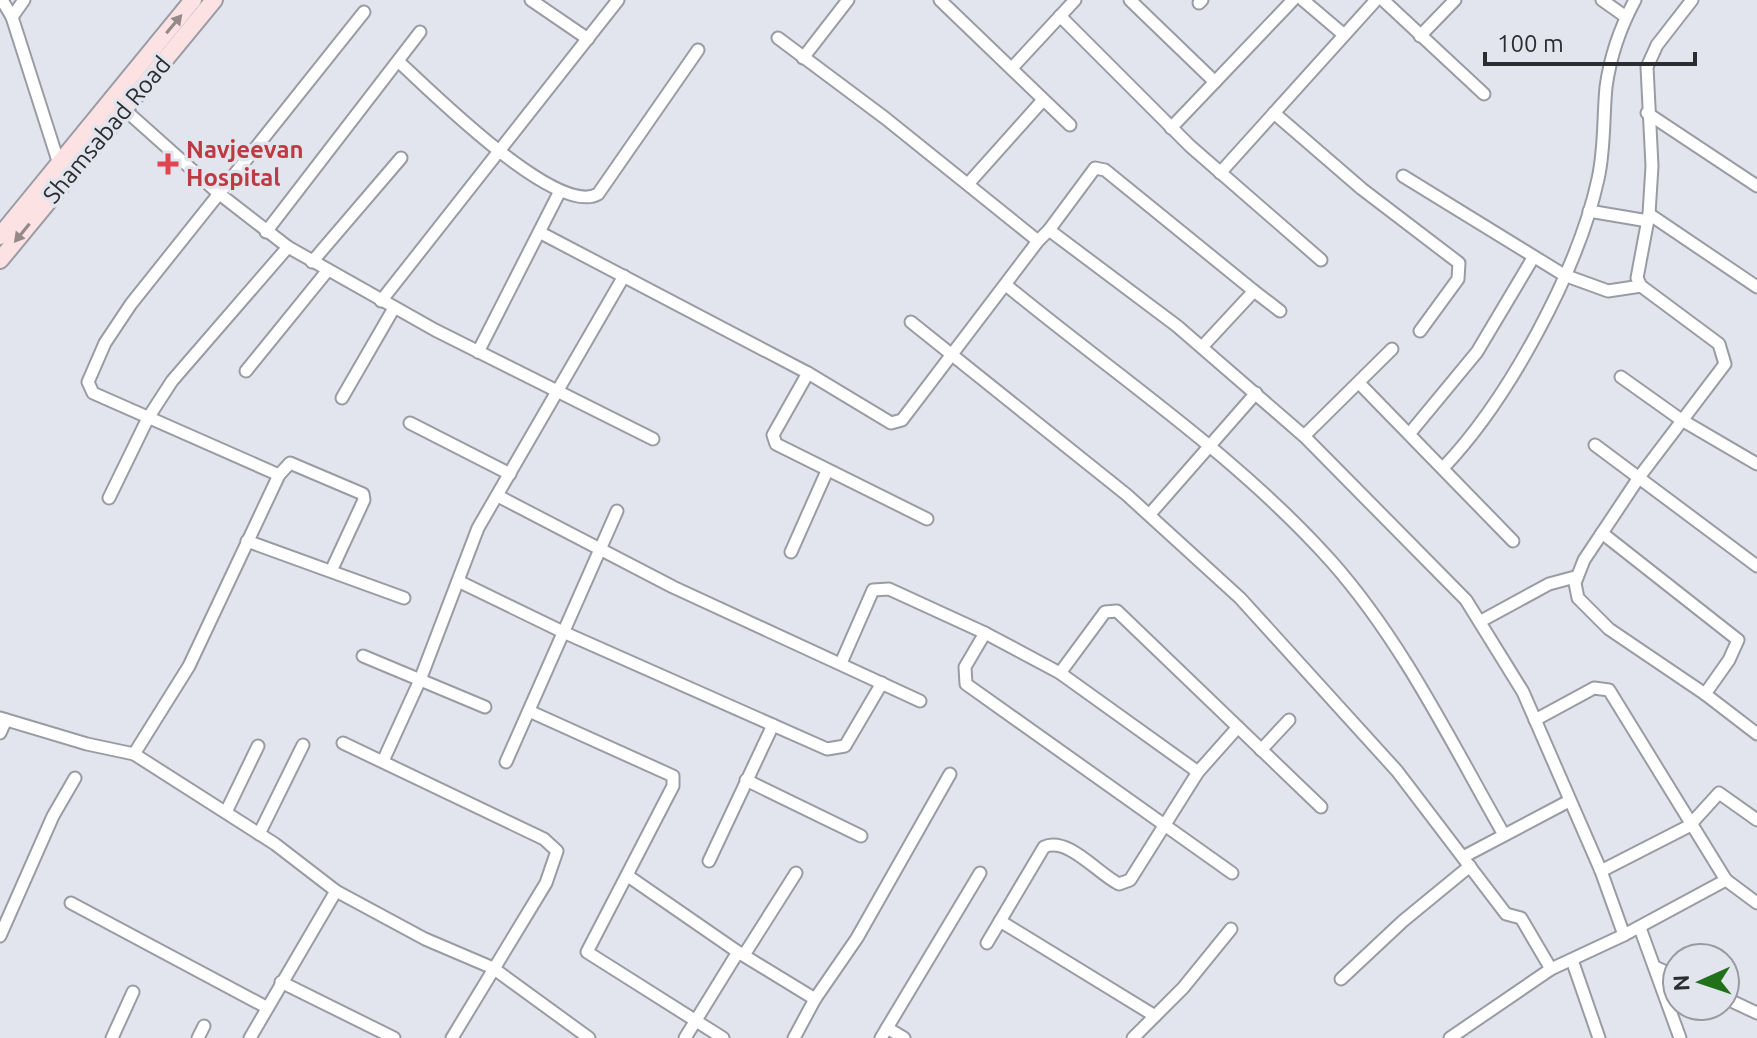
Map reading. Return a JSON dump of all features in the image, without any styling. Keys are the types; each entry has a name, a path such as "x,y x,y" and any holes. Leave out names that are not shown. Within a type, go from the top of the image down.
{"main road":[{"name":"Shamsabad Road","path":"0,236 193,0"},
{"name":"Shamsabad Road","path":"0,260 214,0"}],"street":[{"path":"2,0 12,17 59,164"},
{"path":"12,17 24,0"},
{"path":"531,0 588,39"},
{"path":"381,301 618,0"},
{"path":"803,58 848,0"},
{"path":"940,0 1070,125"},
{"path":"1012,68 1075,0"},
{"path":"1130,0 1215,82"},
{"path":"1171,128 1293,0"},
{"path":"1303,0 1343,34"},
{"path":"1220,173 1376,0"},
{"path":"1383,0 1484,94"},
{"path":"1420,36 1455,0"},
{"path":"1602,0 1626,17"},
{"path":"1443,468 1482,425 1564,275 1589,211 1603,153 1607,85 1626,17 1635,0"},
{"path":"1692,0 1651,55 1646,77 1652,166 1649,218 1637,270 1641,286 1719,344 1725,364 1680,419 1575,577 1578,598 1609,629 1705,694 1757,734"},
{"path":"279,475 93,393 88,382 110,333 217,192 364,12"},
{"path":"1060,16 1171,128 1321,260"},
{"path":"266,232 420,32"},
{"path":"778,38 1038,241"},
{"path":"399,62 497,150 560,191 589,197 598,194 698,50"},
{"path":"968,184 1043,100"},
{"path":"124,109 266,232 312,262 555,392 653,439"},
{"path":"1274,113 1362,189 1459,263 1458,279 1420,331"},
{"path":"1647,113 1757,186"},
{"path":"312,262 401,158"},
{"path":"541,233 808,373 883,419 897,422 1095,168 1100,168 1280,311"},
{"path":"1403,176 1564,275 1608,291 1641,286"},
{"path":"478,352 560,191"},
{"path":"1589,211 1649,218 1757,287"},
{"path":"1049,230 1202,347 1256,393 1447,577 1481,621 1523,692 1601,871 1624,935"},
{"path":"109,498 148,418 172,381 288,247"},
{"path":"1410,433 1477,352 1533,258"},
{"path":"246,371 328,270"},
{"path":"383,761 420,680 474,537 624,276"},
{"path":"1006,285 1209,444 1323,553 1389,635 1503,833"},
{"path":"1202,347 1254,291"},
{"path":"342,398 394,308"},
{"path":"911,322 1150,514 1240,598 1397,771 1506,914 1521,918 1551,969"},
{"path":"1304,436 1392,349"},
{"path":"808,373 772,439 827,471 927,519"},
{"path":"1621,377 1680,419 1757,464"},
{"path":"1359,383 1513,541"},
{"path":"1150,514 1256,393"},
{"path":"410,423 510,474"},
{"path":"1595,445 1757,566"},
{"path":"134,754 189,666 279,475 288,464 295,463 363,494 364,500 331,571"},
{"path":"791,552 827,471"},
{"path":"498,496 690,595 920,701"},
{"path":"506,762 617,511"},
{"path":"1602,533 1738,640 1729,660 1705,694"},
{"path":"247,541 404,598"},
{"path":"1481,621 1549,584 1575,577"},
{"path":"458,581 563,632 827,749 845,746 882,683"},
{"path":"841,663 873,590 879,587 985,633 1060,673 1198,772"},
{"path":"1060,673 1105,612 1117,611 1321,807"},
{"path":"985,633 965,667 966,684 1232,873"},
{"path":"363,656 485,707"},
{"path":"1535,720 1594,688 1609,690 1689,826 1726,880 1757,903"},
{"path":"529,711 673,776 673,786 588,947 588,954 723,1038"},
{"path":"0,733 3,719 134,754 259,834 336,891 425,939 493,968 570,1032 589,1038"},
{"path":"1261,750 1289,720"},
{"path":"709,861 773,725"},
{"path":"987,943 1044,847 1063,847 1111,881 1125,884 1198,772 1238,727"},
{"path":"343,743 544,839 557,851 546,883 452,1038"},
{"path":"259,834 303,745"},
{"path":"226,812 258,746"},
{"path":"794,1038 815,999 857,938 950,774"},
{"path":"0,936 53,816 75,778"},
{"path":"746,780 861,836"},
{"path":"1601,871 1689,826 1719,793 1757,820"},
{"path":"1341,979 1467,861 1503,833 1569,801"},
{"path":"685,1038 796,873"},
{"path":"904,1038 884,1033 980,873"},
{"path":"628,876 741,954 815,999"},
{"path":"1450,1038 1551,969 1640,928 1726,880"},
{"path":"250,1038 336,891"},
{"path":"71,903 266,1007"},
{"path":"1000,921 1155,1016"},
{"path":"1640,928 1680,1038"},
{"path":"1133,1038 1183,988 1231,929"},
{"path":"1572,960 1599,1038"},
{"path":"1655,967 1661,970"},
{"path":"281,982 394,1038"},
{"path":"112,1038 133,992"},
{"path":"198,1038 204,1026"}],"place":[{"name":"Navjeevan Hospital","path":"168,164"}]}
